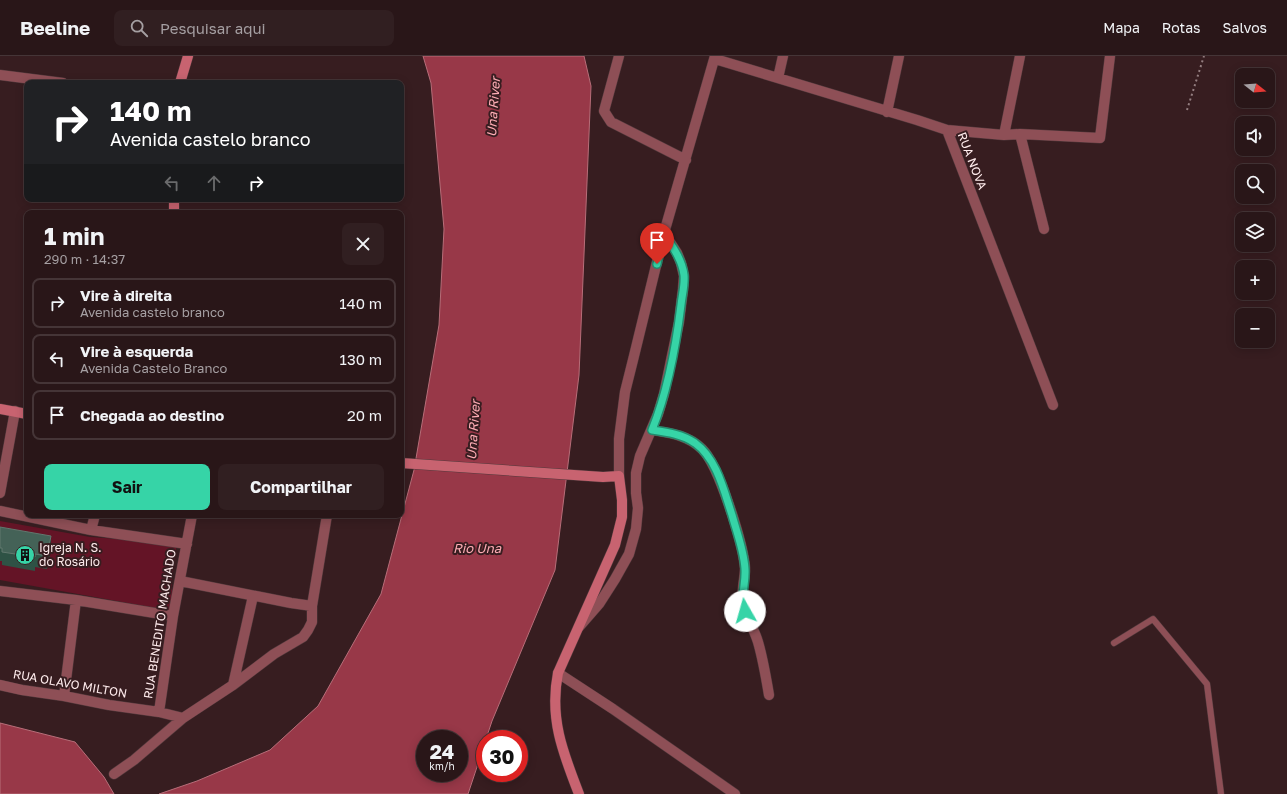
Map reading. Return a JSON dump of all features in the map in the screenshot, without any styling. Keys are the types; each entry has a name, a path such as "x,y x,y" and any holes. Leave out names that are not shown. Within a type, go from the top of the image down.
{"street":[{"path":"181,80 188,56"},
{"path":"619,56 604,111 611,122 686,160"},
{"path":"778,78 783,56"},
{"path":"887,112 899,56"},
{"path":"1004,135 1020,56"},
{"path":"947,130 1004,135 1020,134 1100,138 1110,56"},
{"path":"578,794 567,763 556,722 555,689 558,674 607,565 617,539 622,517 622,500 619,476 619,439 625,392 664,234 715,57"},
{"name":"RUA NOVA","path":"715,57 947,130 1053,405"},
{"path":"0,75 39,80"},
{"path":"1020,134 1044,229"},
{"path":"578,629 599,604 615,579 629,554 636,529 638,508 636,473 640,456 652,430 664,394 679,322 683,289 684,276 681,263 677,253 664,234"},
{"path":"0,409 24,414"},
{"path":"0,493 15,412"},
{"path":"652,430 680,436 694,443 703,450 714,466 721,483 742,550 745,570 742,602 758,642 769,695"},
{"path":"404,463 619,476"},
{"path":"0,511 24,516"},
{"path":"34,518 91,530 186,544"},
{"path":"91,530 94,518"},
{"name":"RUA BENEDITO MACHADO","path":"183,718 159,712 173,616 191,518"},
{"path":"114,774 134,760 183,718 233,685 274,654 303,637 312,622 312,606 327,518"},
{"path":"180,581 312,606"},
{"path":"0,591 76,600 173,616"},
{"path":"233,685 253,596"},
{"path":"64,696 76,600"},
{"path":"558,674 619,713 735,794"},
{"name":"RUA OLAVO MILTON","path":"0,685 109,705 159,712"}],"lane":[{"path":"1114,643 1153,619 1207,684 1220,794"}],"path":[{"path":"1187,110 1204,56"}],"shaded area":[{"path":"0,521 90,537 177,543 172,577 172,611 0,580"}],"water":[{"name":"Rio Una","path":"423,56 584,56 591,86 579,375 555,570 489,730 476,730 476,770 468,794 159,794 197,781 270,750 318,706 381,594 401,518 404,518 404,508 414,470 439,325 444,229 431,83"},
{"path":"0,723 75,742 104,777 114,794 0,794"}],"building":[{"path":"0,527 51,536 47,556 35,554 35,557 2,552 2,548 0,548"}],"place":[{"name":"Igreja N. S. do Rosário","path":"25,555"}],"route":[{"path":"657,264 664,234 677,253 684,276 679,322 664,394 652,430 686,438 703,450 714,466 721,483 742,550 745,570 742,602 745,611"}],"water label":[{"name":"Una River","path":"493,107"},
{"name":"Una River","path":"473,430"}]}
